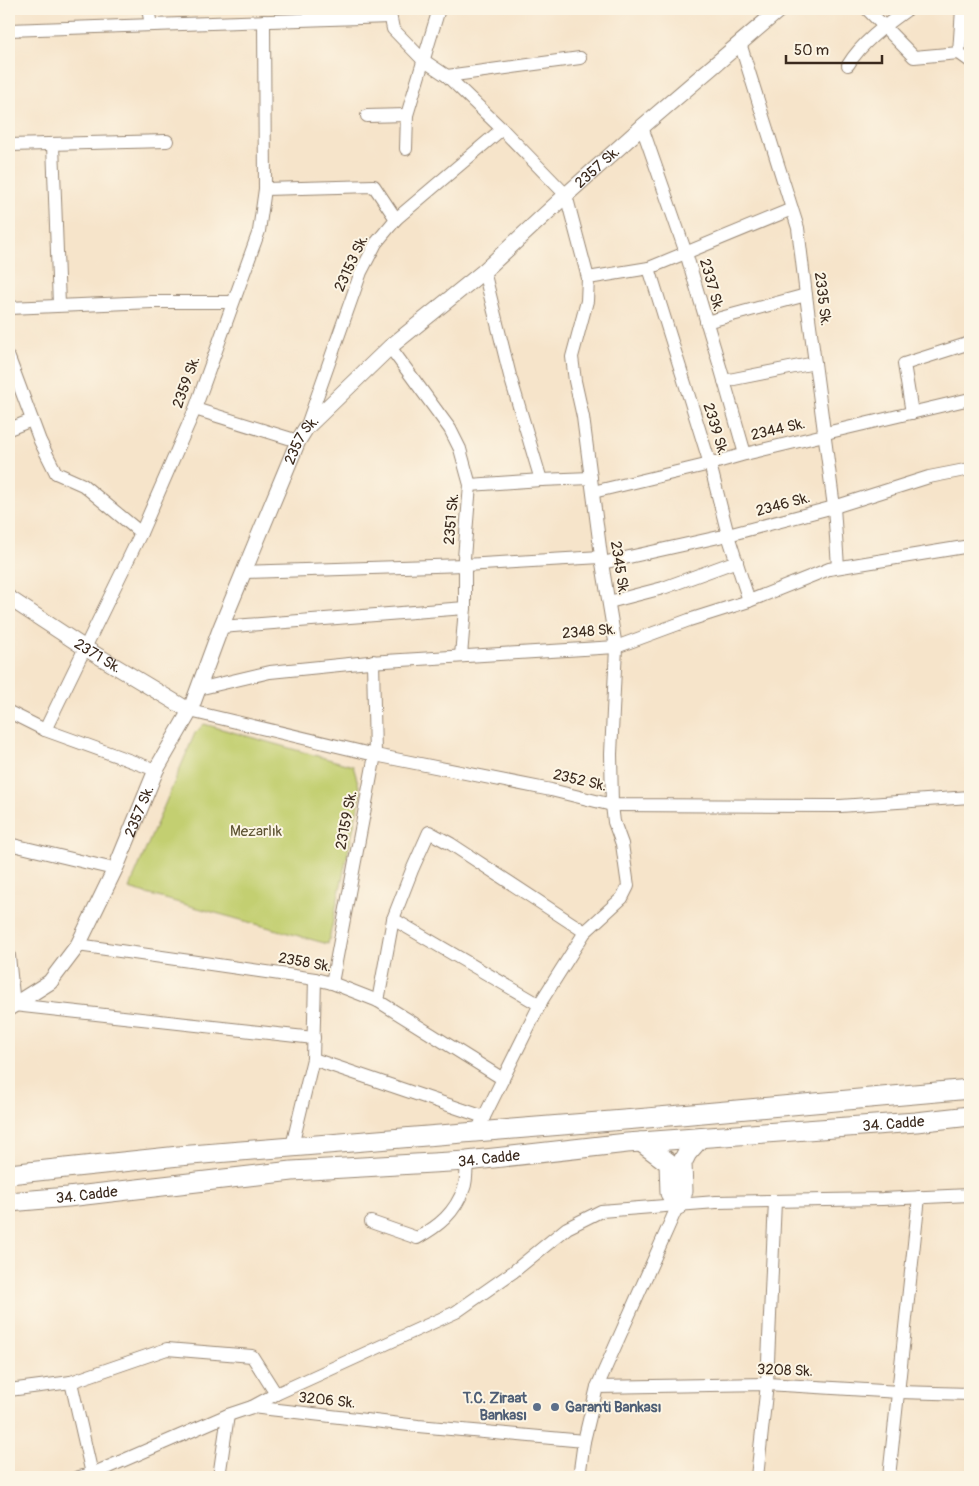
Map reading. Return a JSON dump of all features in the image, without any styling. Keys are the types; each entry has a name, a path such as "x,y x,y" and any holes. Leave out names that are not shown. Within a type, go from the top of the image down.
{"main road":[{"name":"34. Cadde","path":"9,1174 292,1146 480,1124 636,1119 970,1088"},
{"name":"34. Cadde","path":"9,1202 292,1171 467,1161 641,1142 916,1122 970,1116"},
{"path":"678,1205 670,1192 675,1163 700,1138"},
{"path":"641,1142 675,1163"}],"street":[{"path":"148,9 150,25"},
{"path":"406,150 407,115 439,9"},
{"name":"2357 Sk.","path":"11,1006 50,982 78,945 114,870 156,770 190,711 221,627 298,441 306,428 390,347 484,271 642,127 780,9"},
{"path":"867,9 914,57 959,53 970,61"},
{"path":"848,65 855,54 885,26 908,9"},
{"path":"959,53 962,9"},
{"path":"9,30 264,21 390,13 393,29 423,60 447,76 566,195"},
{"name":"2359 Sk.","path":"46,730 140,533 195,408 259,231 265,189 264,21"},
{"name":"2335 Sk.","path":"740,43 798,228 834,507 838,567"},
{"path":"447,76 580,58"},
{"path":"367,116 407,115"},
{"name":"2337 Sk.","path":"642,127 686,253 745,454"},
{"name":"23153 Sk.","path":"306,428 361,272 376,243 396,219 502,129"},
{"path":"9,146 167,140"},
{"path":"53,145 59,305"},
{"path":"265,189 374,186 396,219"},
{"name":"2345 Sk.","path":"480,1124 540,1005 585,932 622,898 628,886 622,844 614,822 612,805 611,754 616,647 602,560 583,416 572,357 587,301 588,278 566,195"},
{"path":"588,278 648,268 792,209"},
{"name":"2339 Sk.","path":"648,268 710,464 728,535 749,601"},
{"path":"484,271 510,376 541,480"},
{"path":"706,322 806,295"},
{"path":"9,308 152,302 232,302"},
{"path":"912,413 904,364 970,344"},
{"name":"2351 Sk.","path":"390,347 450,429 460,449 470,485 464,558 465,608 461,656"},
{"path":"9,358 40,441 56,473 83,485 140,533"},
{"path":"724,382 815,363"},
{"name":"2344 Sk.","path":"593,492 970,399"},
{"path":"195,408 298,441"},
{"path":"9,429 32,420"},
{"name":"2346 Sk.","path":"244,572 602,560 728,535 834,507 929,477 970,469"},
{"path":"470,485 591,478"},
{"name":"2348 Sk.","path":"198,689 270,672 373,662 616,647 689,620 749,601 830,569 970,546"},
{"path":"608,602 662,588 737,562"},
{"name":"2371 Sk.","path":"9,598 85,648 190,711"},
{"path":"221,627 465,608"},
{"name":"23159 Sk.","path":"332,982 375,754 373,662"},
{"name":"2352 Sk.","path":"190,711 375,754 550,790 612,805 840,806 970,797"},
{"path":"9,712 46,730 156,770"},
{"path":"378,1001 393,919 429,832 451,844 585,932"},
{"path":"9,844 114,870"},
{"path":"393,919 540,1005"},
{"name":"2358 Sk.","path":"78,945 332,982 378,1001 503,1078"},
{"path":"9,956 11,1006 314,1038"},
{"path":"292,1146 313,1059 315,979"},
{"path":"313,1059 480,1124"},
{"path":"371,1222 417,1238 435,1228 451,1212 465,1187 467,1161"},
{"path":"252,1407 276,1394 456,1312 513,1272 567,1228 601,1211 716,1202 970,1195"},
{"path":"889,1477 919,1197"},
{"path":"757,1477 767,1384 775,1201"},
{"path":"579,1477 584,1441 597,1386 678,1205"},
{"path":"9,1390 71,1382 167,1349 252,1356 276,1394"},
{"path":"71,1382 86,1476"},
{"name":"3208 Sk.","path":"597,1386 767,1384 898,1392 970,1394"},
{"name":"3206 Sk.","path":"86,1476 228,1415 252,1407 418,1426 584,1441"},
{"path":"219,1477 228,1415"}],"green space":[{"name":"Mezarlık","path":"204,724 353,766 361,793 328,944 129,889 195,733"}],"place":[{"name":"T.C. Ziraat Bankası","path":"537,1407"},
{"name":"Garanti Bankası","path":"555,1407"}]}
